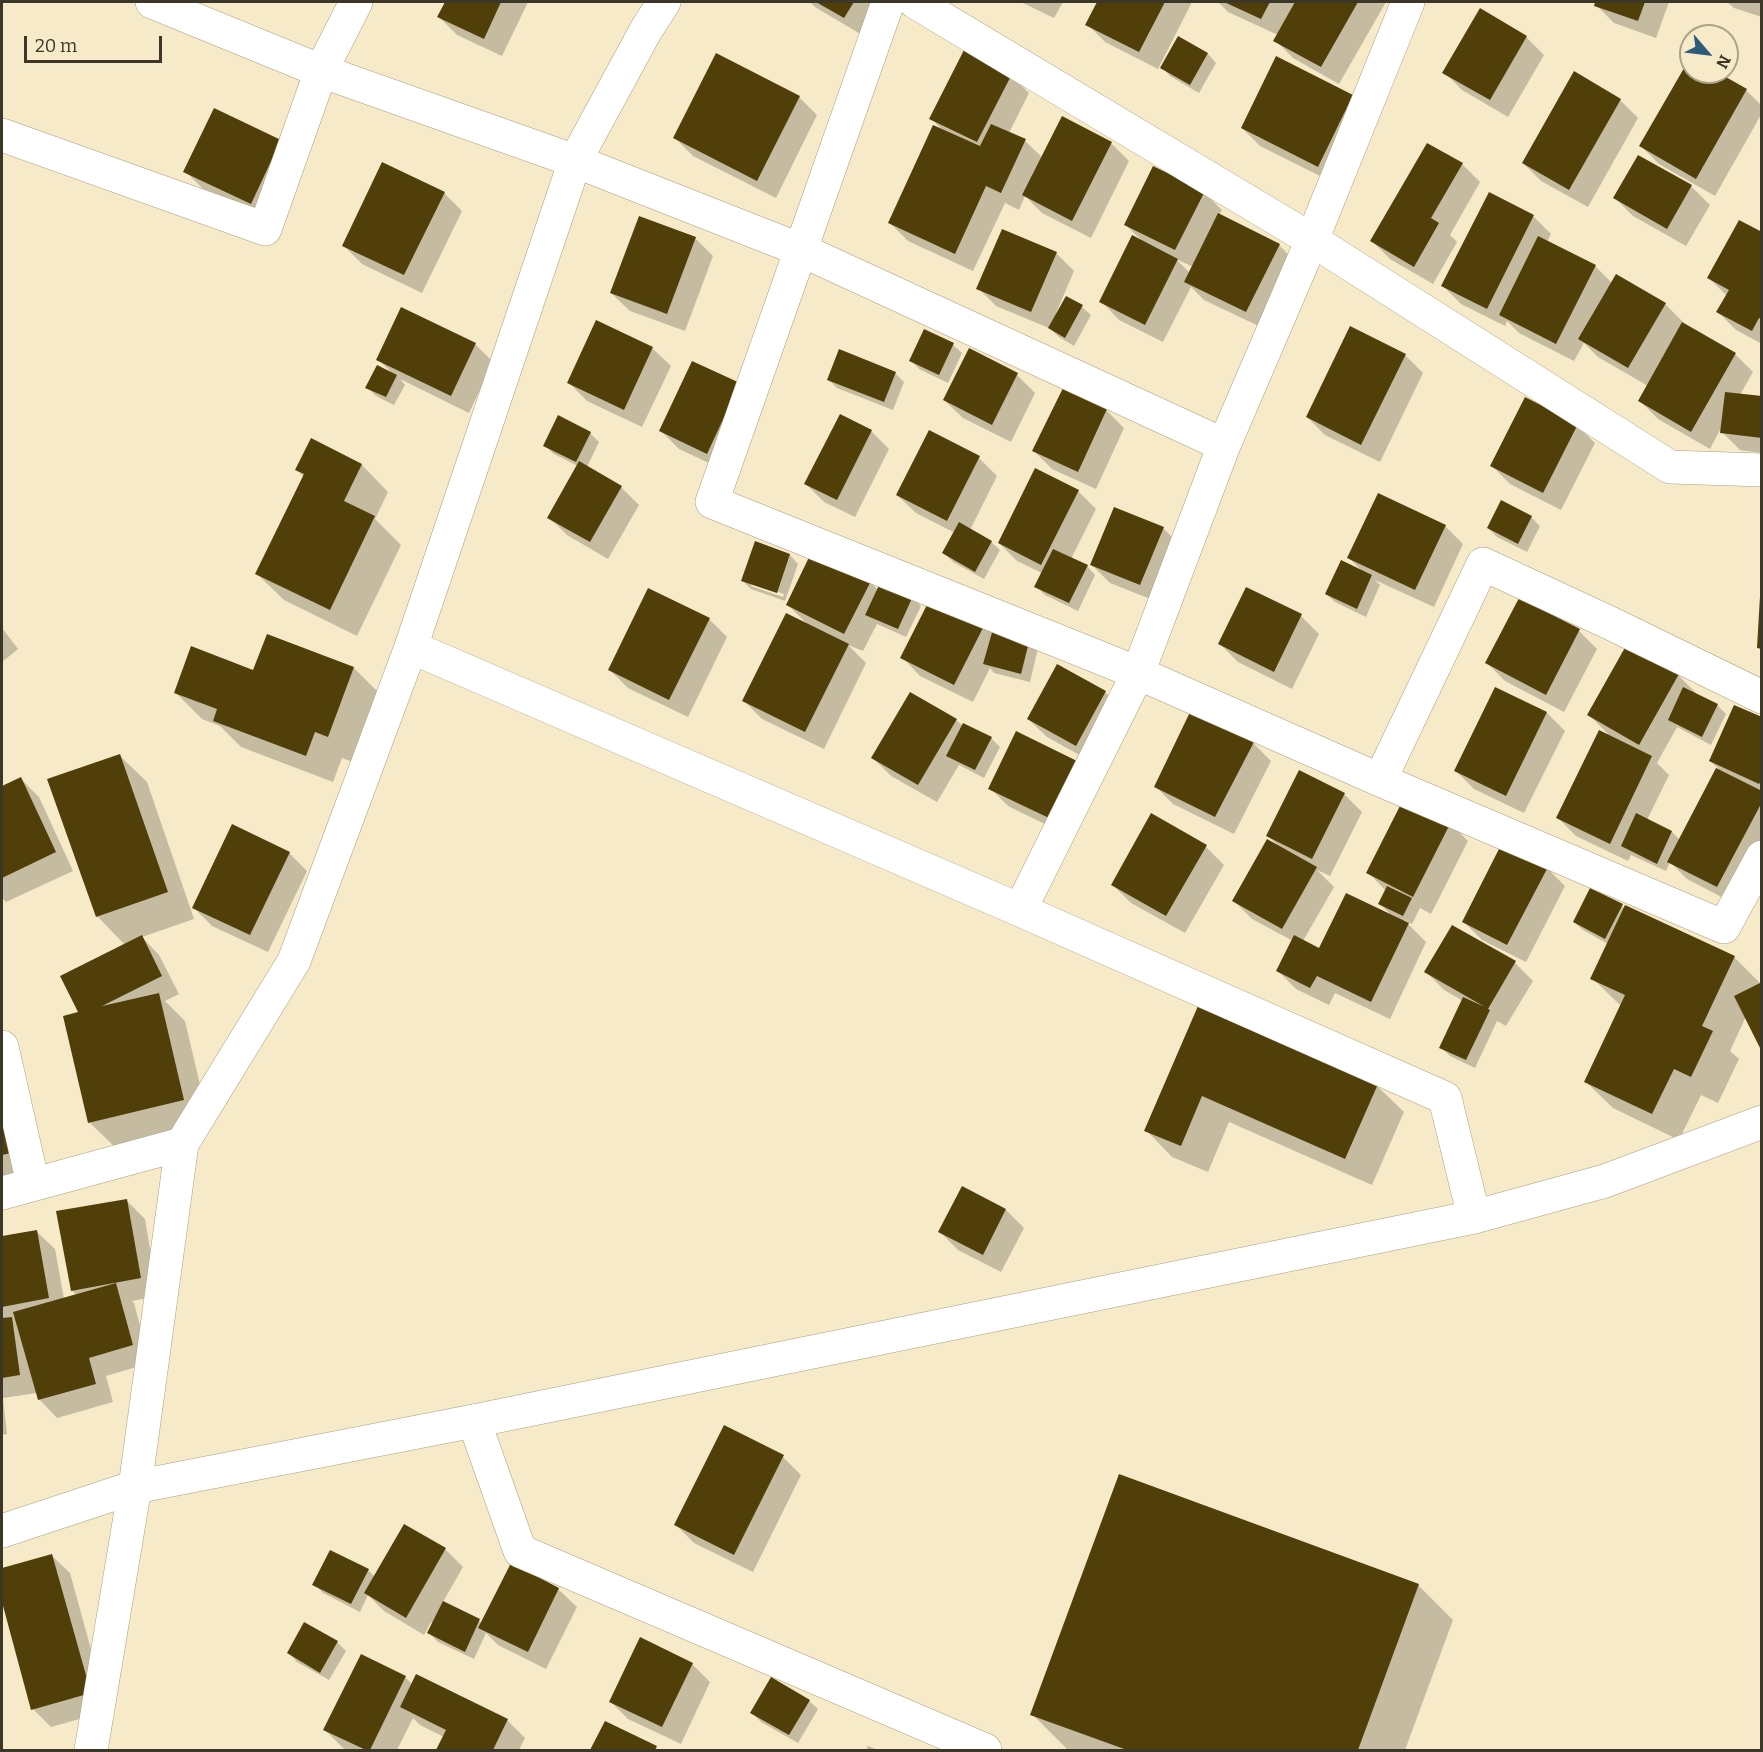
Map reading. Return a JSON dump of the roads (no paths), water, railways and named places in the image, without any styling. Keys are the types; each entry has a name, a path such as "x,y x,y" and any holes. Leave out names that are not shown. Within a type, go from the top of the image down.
{"street":[{"path":"152,2 321,71 575,161 801,250 1224,445"},
{"path":"2,135 265,229 321,71 356,2"},
{"path":"91,1750 135,1487 182,1144 294,961 411,647 575,161 646,30 664,2"},
{"path":"888,2 712,502 1138,673 1380,780 1724,927 1761,857"},
{"path":"915,2 1312,240 1670,467 1761,470"},
{"path":"1020,910 1138,673 1224,445 1312,240 1408,2"},
{"path":"1380,780 1483,564 1761,697"},
{"path":"411,647 1020,910 1445,1098 1474,1217"},
{"path":"2,1047 33,1184"},
{"path":"2,1531 135,1487 474,1421 1474,1217 1605,1181 1761,1122"},
{"path":"2,1193 182,1144"},
{"path":"474,1421 520,1551 985,1750"}]}
